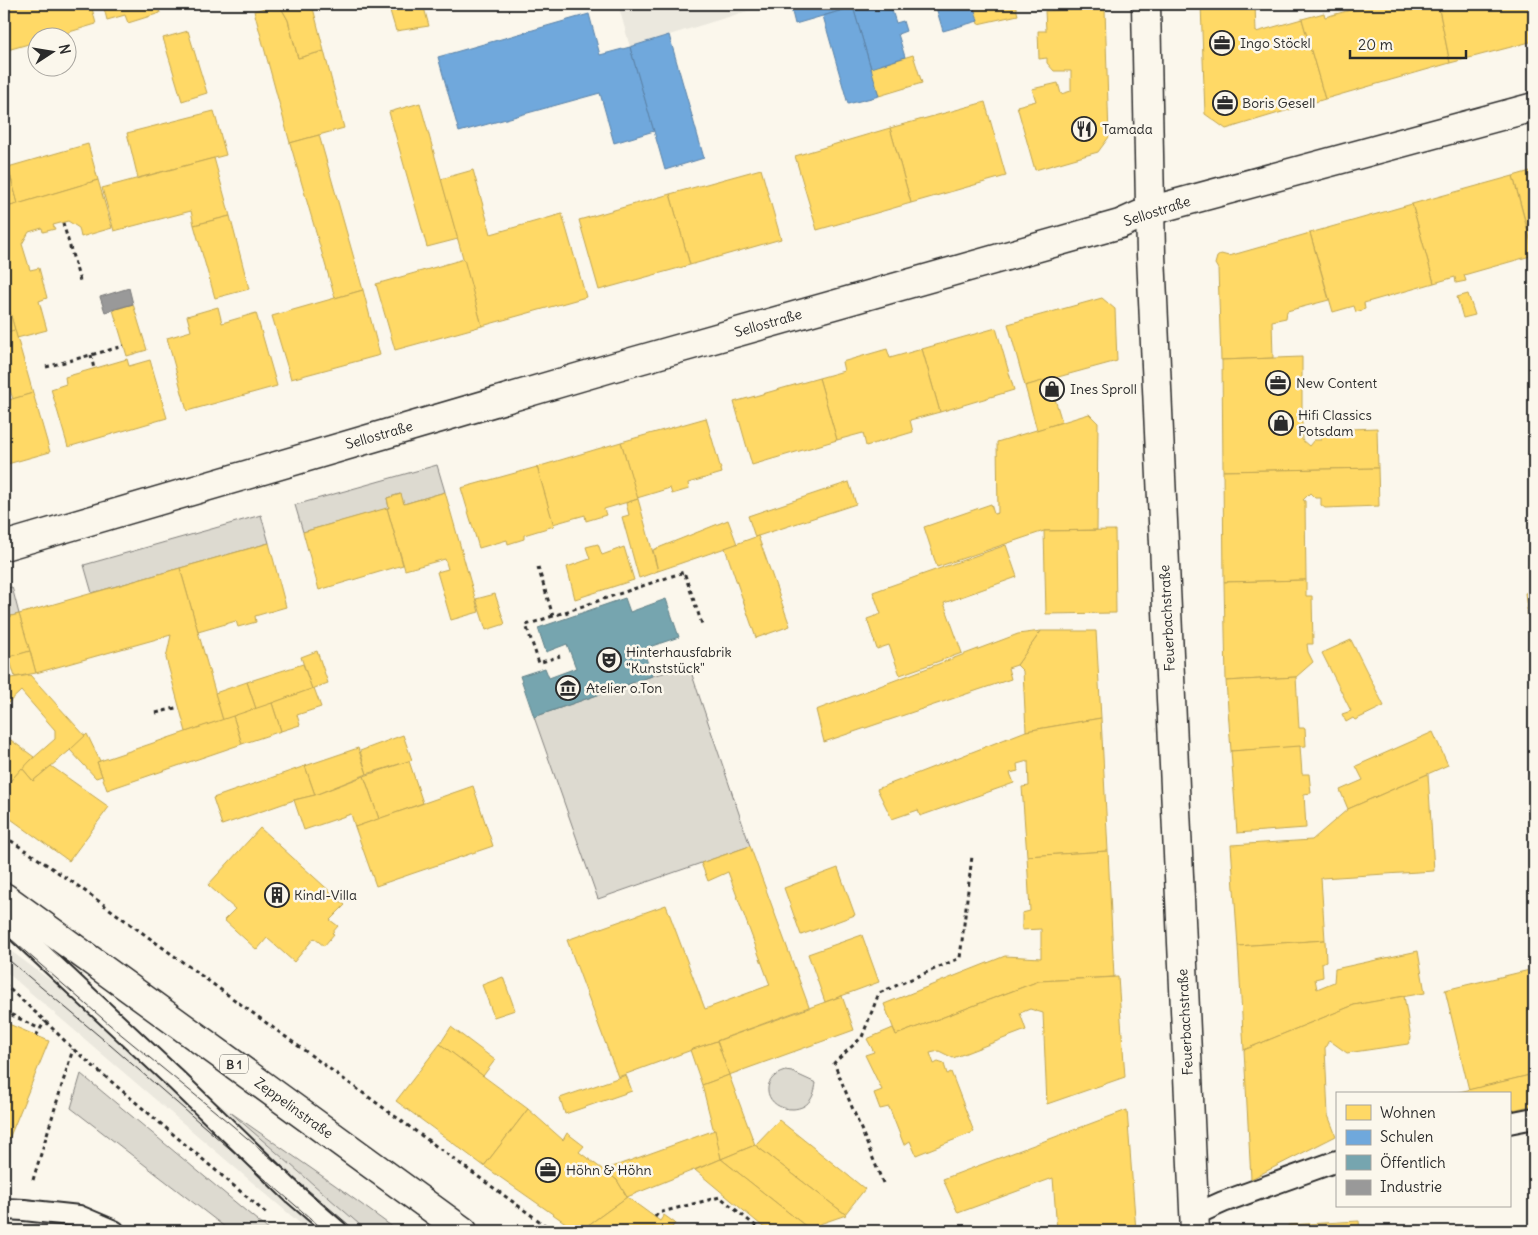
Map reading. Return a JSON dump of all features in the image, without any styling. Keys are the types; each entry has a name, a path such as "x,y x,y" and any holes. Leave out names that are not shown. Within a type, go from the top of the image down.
{"street":[{"name":"Feuerbachstraße","path":"1146,4 1149,211 1194,1223"},
{"name":"Sellostraße","path":"4,546 624,364 1120,224 1149,211 1534,107"},
{"name":"Zeppelinstraße","path":"4,897 463,1231"}],"lane":[{"path":"4,919 167,1071 294,1194 337,1231"},
{"path":"1510,1123 1534,1118"},
{"path":"1194,1223 1223,1202 1336,1161"},
{"path":"4,1209 79,1216 114,1231"}],"path":[{"path":"63,222 80,281"},
{"path":"46,367 124,346"},
{"path":"91,355 94,369"},
{"path":"538,567 553,616"},
{"path":"560,656 539,663 526,625 684,572 703,627"},
{"path":"566,612 568,618"},
{"path":"156,713 179,707"},
{"path":"4,836 70,881 553,1231"},
{"path":"883,1183 834,1064 862,1037 880,993 960,958 972,856"},
{"path":"4,984 73,1049 273,1219"},
{"path":"4,1011 40,1029"},
{"path":"36,1036 45,1021"},
{"path":"24,1210 73,1049"},
{"path":"655,1217 658,1213 720,1197 758,1228"}],"shaded area":[{"path":"618,4 771,4 630,47"},
{"path":"437,465 445,492 404,504 400,494 387,498 389,508 303,532 295,505"},
{"path":"261,515 269,543 92,593 84,565"},
{"path":"12,587 19,614 4,618 4,589"},
{"path":"689,666 750,846 598,899 534,717 652,676"},
{"path":"4,946 230,1112 367,1231 309,1231 4,970"},
{"path":"785,1071 792,1072 816,1083 814,1093 807,1104 793,1109 784,1108 776,1105 771,1100 768,1087 771,1080 776,1075"},
{"path":"81,1074 270,1231 230,1231 71,1108"},
{"path":"230,1112 335,1185 398,1231 367,1231"}],"building: Wohnen":[{"path":"4,4 91,4 96,24 78,29 28,28 28,44 4,51"},
{"path":"103,4 163,4 158,5 160,13 128,23 125,15 107,20"},
{"path":"279,4 288,20 298,58 324,51 344,128 290,143 254,11"},
{"path":"279,4 312,4 324,51 298,58 288,20"},
{"path":"388,4 423,4 429,26 396,31"},
{"path":"973,4 1015,4 1018,15 978,24"},
{"path":"1051,4 1105,4 1105,9 1051,10"},
{"path":"1201,4 1255,4 1256,32 1302,19 1325,99 1226,129 1205,114"},
{"path":"1372,4 1438,4 1450,63 1325,99 1302,19 1324,13 1325,17"},
{"path":"1438,4 1534,4 1534,41 1450,63"},
{"path":"1105,9 1109,137 1098,152 1035,170 1017,106 1036,101 1032,89 1058,83 1061,94 1071,91 1071,71 1054,71 1047,63 1047,58 1039,59 1038,31 1046,31 1045,11"},
{"path":"188,31 207,93 182,101 163,38"},
{"path":"913,55 922,83 879,96 871,68"},
{"path":"985,102 1006,176 911,203 890,128"},
{"path":"420,103 458,239 427,247 389,112"},
{"path":"214,111 226,155 138,178 127,133"},
{"path":"890,128 911,203 817,230 795,156"},
{"path":"319,135 363,290 335,298 290,143"},
{"path":"88,144 98,180 18,204 8,167"},
{"path":"214,158 230,216 194,225 191,211 114,231 102,188"},
{"path":"7,164 18,204 4,208 4,165"},
{"path":"761,169 781,239 690,265 670,194"},
{"path":"473,170 491,234 562,214 586,297 482,326 441,179"},
{"path":"1534,170 1534,253 1513,176"},
{"path":"1513,176 1534,255 1464,275 1466,281 1456,283 1455,277 1434,283 1412,204"},
{"path":"98,180 112,228 81,237 79,228 68,221 53,225 55,229 43,232 42,228 29,232 22,244 30,270 39,268 47,298 39,301 47,330 17,338 4,291 4,208"},
{"path":"670,194 690,265 599,290 579,220"},
{"path":"1412,204 1434,283 1364,303 1365,309 1356,312 1354,306 1333,312 1310,233"},
{"path":"230,216 249,289 215,298 194,225"},
{"path":"1310,233 1329,300 1287,311 1286,318 1272,321 1273,358 1221,360 1218,269 1215,264 1217,257 1221,254 1229,256"},
{"path":"464,259 482,326 395,350 376,284"},
{"path":"363,290 380,355 291,379 272,316"},
{"path":"4,291 15,330 4,333"},
{"path":"1468,294 1475,315 1463,318 1457,297"},
{"path":"1102,298 1115,309 1117,361 1025,386 1008,324"},
{"path":"133,304 147,350 127,356 113,310"},
{"path":"218,307 222,323 256,313 277,386 187,411 167,338 191,331 187,316"},
{"path":"996,328 1014,390 940,412 922,349"},
{"path":"15,330 33,393 13,399 10,390 4,384 4,333"},
{"path":"887,349 890,358 922,349 940,412 910,420 913,432 866,446 863,433 837,440 819,378 844,371 842,362"},
{"path":"1302,357 1302,440 1309,446 1314,440 1321,440 1320,434 1324,430 1377,428 1378,468 1223,471 1222,360"},
{"path":"127,359 129,366 150,360 167,418 68,447 51,389 66,384 65,377"},
{"path":"819,378 837,440 752,465 734,402"},
{"path":"1049,379 1062,422 1037,430 1025,386"},
{"path":"33,393 50,452 4,465 4,395 5,401"},
{"path":"1089,414 1098,423 1097,530 1044,531 937,567 924,527 991,504 994,514 998,513 997,442"},
{"path":"706,418 722,473 688,483 689,489 672,494 670,488 637,498 621,442"},
{"path":"621,442 638,499 604,509 606,515 586,521 585,515 553,524 537,467"},
{"path":"537,467 554,526 524,535 524,539 508,544 507,540 479,548 461,488"},
{"path":"1378,468 1379,506 1325,508 1321,505 1321,498 1315,498 1310,493 1303,500 1305,501 1306,580 1224,582 1223,471"},
{"path":"849,482 856,504 755,537 748,516"},
{"path":"445,492 479,612 451,620 437,572 448,569 445,559 405,570 387,508 389,508 387,498 401,494 404,504"},
{"path":"638,499 658,571 639,578 622,517 629,515 626,503"},
{"path":"387,508 403,565 319,590 303,532"},
{"path":"728,520 737,544 658,571 653,550"},
{"path":"1115,530 1116,613 1046,614 1044,531"},
{"path":"758,536 790,626 756,638 725,548"},
{"path":"269,543 286,607 255,616 256,622 238,627 236,621 198,632 180,568"},
{"path":"598,544 602,555 624,547 634,580 575,599 567,567 590,559 586,547"},
{"path":"1006,545 1017,577 944,603 962,653 900,675 889,645 877,649 867,619 881,614 873,592"},
{"path":"180,568 223,720 186,732 166,658 171,635 36,673 19,614"},
{"path":"1306,580 1306,596 1312,596 1313,644 1307,644 1308,652 1313,662 1296,677 1226,681 1224,582"},
{"path":"1534,592 1534,630 1530,631 1525,593"},
{"path":"495,594 505,624 486,630 476,599"},
{"path":"19,614 30,651 4,659 4,618"},
{"path":"1041,631 1096,631 1101,718 1026,731 1023,671 1017,665"},
{"path":"1041,631 1017,665 1008,668 1011,679 824,742 816,710 1018,634"},
{"path":"1351,640 1384,706 1355,720 1353,718 1346,722 1342,714 1351,711 1322,653"},
{"path":"30,651 36,673 15,677 9,657"},
{"path":"317,651 328,683 312,689 301,657"},
{"path":"303,664 312,689 256,709 247,682"},
{"path":"30,675 86,737 33,781 22,768 55,739 55,730 21,691 4,707 4,679"},
{"path":"1296,677 1299,728 1305,728 1306,746 1231,751 1226,681"},
{"path":"247,682 256,709 223,720 215,693"},
{"path":"314,688 321,707 297,715 300,725 281,731 272,703"},
{"path":"272,703 281,731 242,744 233,716"},
{"path":"233,716 242,744 107,790 97,762"},
{"path":"1101,718 1108,851 1027,856 1022,787 1029,786 1028,761 1017,764 1018,771 1010,773 1014,783 920,816 918,810 892,819 877,789 1026,731"},
{"path":"1433,732 1448,765 1348,809 1340,790 1363,780 1356,766"},
{"path":"87,734 100,761 97,762 102,776 96,778 70,750"},
{"path":"4,735 34,757 4,788"},
{"path":"403,735 412,760 367,774 360,751"},
{"path":"1300,746 1302,774 1309,774 1311,793 1304,794 1306,828 1237,833 1231,751"},
{"path":"358,748 367,774 315,795 305,766"},
{"path":"409,761 423,803 379,819 364,776"},
{"path":"51,766 109,807 69,861 4,814 4,788 22,768 33,781"},
{"path":"305,766 315,795 294,800 222,825 213,798"},
{"path":"1428,774 1434,871 1321,878 1325,940 1238,946 1231,845 1312,840 1348,809"},
{"path":"364,776 379,819 355,827 351,814 304,830 294,800 315,795"},
{"path":"473,786 493,846 376,886 355,827"},
{"name":"Kindl-Villa","path":"260,828 345,905 330,920 338,926 324,946 314,938 294,962 267,938 257,950 224,920 235,909 208,885"},
{"path":"750,846 809,1007 618,1077 567,940 666,905 705,1009 770,985 728,872 708,881 701,863"},
{"path":"1108,851 1114,977 1039,981 896,1035 884,1004 1005,956 1041,958 1041,929 1022,930 1022,913 1030,911 1027,856"},
{"path":"838,868 855,915 801,935 784,888"},
{"path":"862,935 879,982 825,1002 808,954"},
{"path":"1325,940 1326,961 1322,963 1323,977 1315,979 1317,989 1334,982 1335,969 1418,951 1425,993 1354,1005 1244,1050 1238,946"},
{"path":"1534,969 1534,1074 1469,1090 1445,990"},
{"path":"503,977 515,1010 494,1017 482,985"},
{"path":"1118,977 1125,1077 1047,1104 1043,1013 1030,1009 1020,1013 1026,1030 953,1058 939,1051 930,1053 934,1064 938,1062 944,1064 947,1074 951,1072 974,1132 916,1155 910,1141 904,1145 889,1107 880,1109 874,1093 882,1090 865,1055 874,1052 867,1039 893,1028 896,1035 1039,981"},
{"path":"842,996 854,1030 729,1075 717,1041"},
{"path":"1404,996 1411,1038 1408,1044 1347,1053 1329,1040 1325,1048 1328,1115 1336,1136 1251,1179 1244,1050 1354,1005"},
{"path":"4,1022 49,1041 4,1151"},
{"path":"451,1027 495,1060 483,1076 440,1044"},
{"path":"717,1041 729,1075 702,1085 690,1050"},
{"path":"440,1044 528,1109 484,1166 396,1101"},
{"path":"1534,1074 1534,1105 1510,1111 1510,1092 1459,1092"},
{"path":"626,1075 632,1091 565,1114 560,1098"},
{"path":"729,1075 755,1145 721,1159 702,1085"},
{"path":"528,1109 563,1140 567,1133 584,1146 579,1152 617,1180 627,1197 580,1231 577,1231 484,1166"},
{"path":"1127,1110 1136,1231 1057,1231 1053,1178 958,1213 943,1179"},
{"path":"779,1120 865,1189 845,1214 755,1145"},
{"path":"715,1130 721,1159 627,1197 617,1180 604,1170"},
{"path":"755,1145 846,1215 808,1228 721,1159"},
{"path":"721,1159 808,1228 798,1231 768,1231 695,1170"},
{"path":"627,1197 660,1221 664,1215 675,1223 671,1229 674,1231 580,1231"},
{"path":"1359,1221 1360,1231 1288,1231 1288,1225"}],"building: Schulen":[{"path":"790,4 864,4 795,24"},
{"path":"864,4 890,4 896,23 903,21 906,31 898,34 905,57 871,68 853,7"},
{"path":"935,4 973,4 978,21 943,31"},
{"path":"853,7 879,96 848,104 823,16"},
{"path":"589,14 600,55 630,47 654,131 614,143 600,93 459,132 438,57"},
{"path":"669,35 704,158 665,170 630,47"}],"building: Öffentlich":[{"name":"Hinterhausfabrik \"Kunststück\"","path":"625,598 630,612 666,599 679,637 643,649 652,676 534,717 520,676 545,668 549,678 576,668 567,644 546,652 538,628"}],"building: Industrie":[{"path":"129,288 133,304 105,312 100,297"}],"tram line":[{"path":"4,933 117,1031 233,1126 356,1231"},
{"path":"4,956 325,1231"}],"place":[{"name":"Ingo Stöckl","path":"1222,43"},
{"name":"Boris Gesell","path":"1225,103"},
{"name":"Tamada","path":"1084,129"},
{"name":"New Content","path":"1278,383"},
{"name":"Ines Sproll","path":"1052,389"},
{"name":"Hifi Classics Potsdam","path":"1281,423"},
{"name":"Hinterhausfabrik \"Kunststück\"","path":"609,660"},
{"name":"Atelier o.Ton","path":"568,688"},
{"name":"Kindl-Villa","path":"277,895"},
{"name":"Höhn & Höhn","path":"548,1170"}]}
